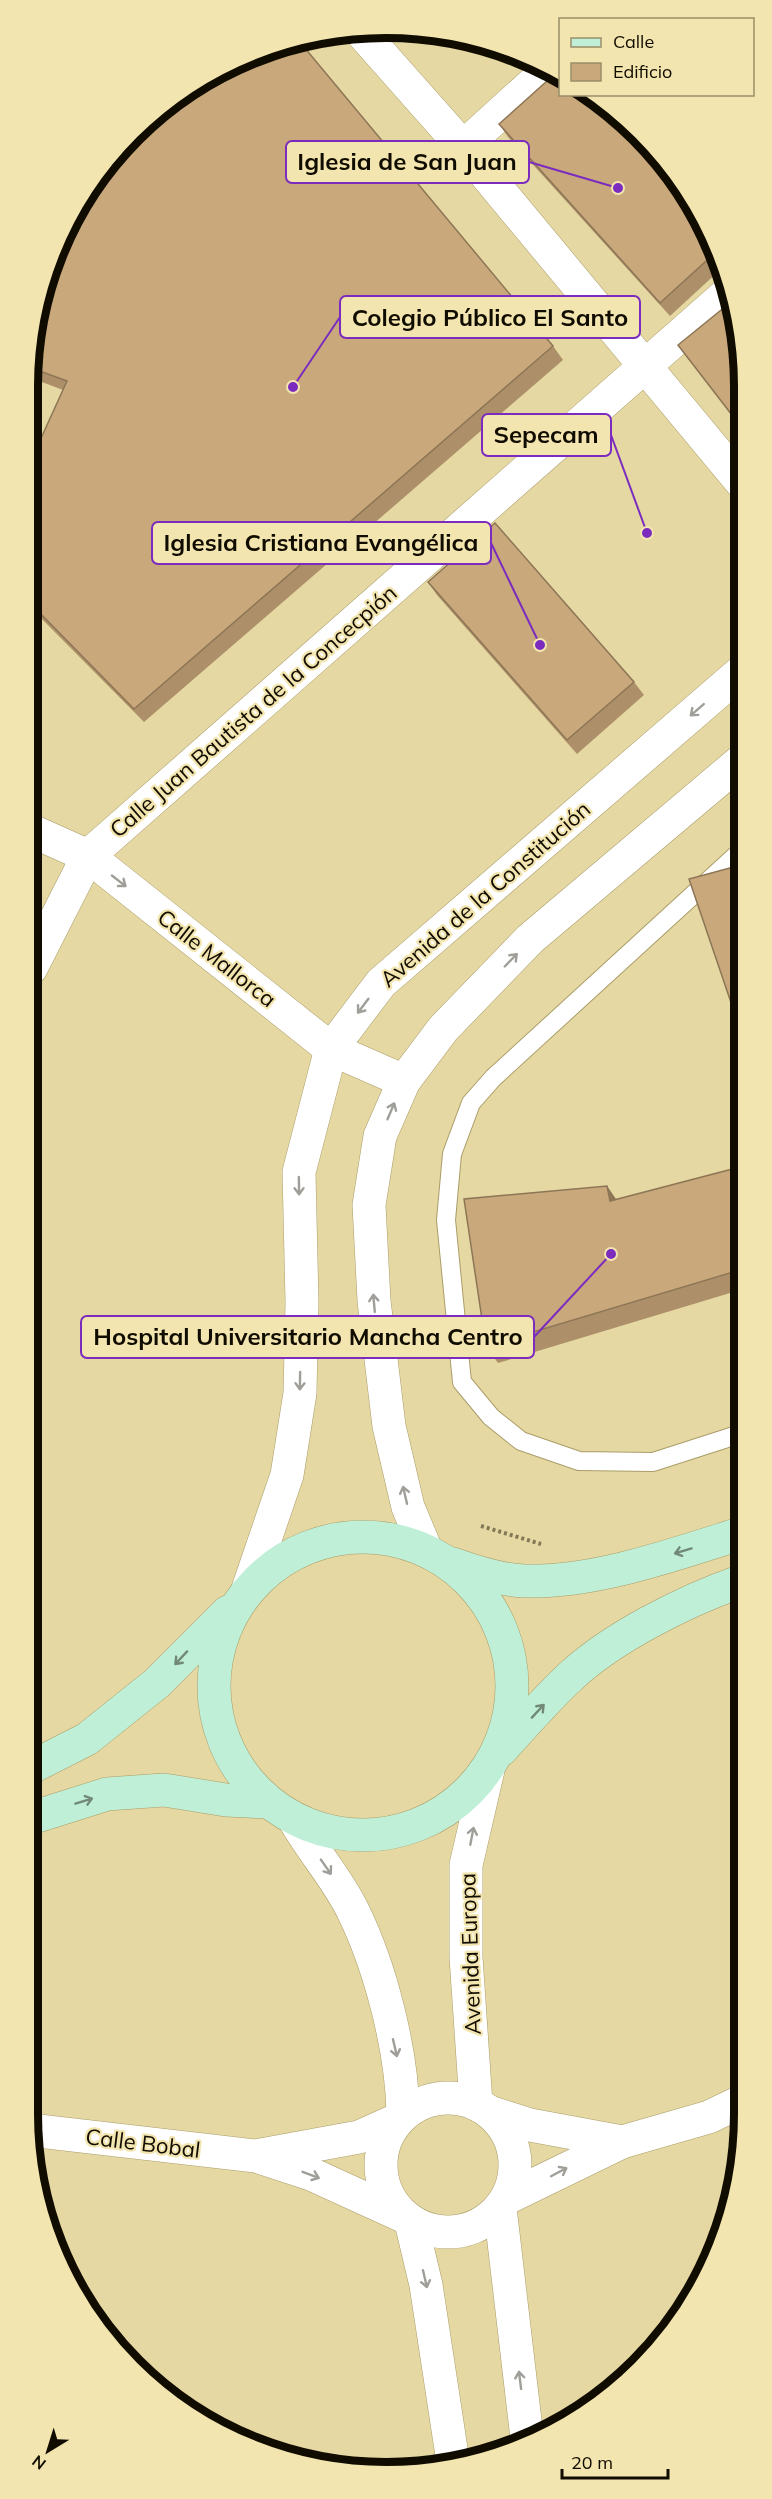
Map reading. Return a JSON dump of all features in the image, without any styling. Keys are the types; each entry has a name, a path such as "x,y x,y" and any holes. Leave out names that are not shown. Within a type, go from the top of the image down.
{"street":[{"path":"367,38 463,147 734,474"},
{"path":"463,147 543,75"},
{"name":"Calle Juan Bautista de la Concecpión","path":"38,956 88,856 723,297"},
{"name":"Avenida de la Constitución","path":"243,1596 287,1475 300,1394 302,1302 299,1172 331,1049 381,983 734,678"},
{"path":"493,1762 512,1701 508,1647 485,1599 436,1556 408,1507 389,1426 374,1301 369,1205 380,1136 404,1081 443,1029 531,939 734,767"},
{"name":"Calle Mallorca","path":"38,834 88,856 331,1049 404,1081"},
{"path":"38,1764 87,1739 157,1683 243,1596 285,1558 330,1539 379,1537 479,1573 522,1581 562,1580 649,1562 734,1536"},
{"path":"38,1815 107,1794 164,1790 280,1810 346,1835 400,1832 450,1809 571,1675 640,1628 734,1584"},
{"path":"243,1596 219,1642 213,1686 219,1729 238,1768 280,1810 326,1865 353,1911 378,1974 402,2080 400,2117"},
{"name":"Avenida Europa","path":"483,2108 466,1957 466,1866 493,1762"},
{"path":"622,2142 530,2125 458,2098 438,2098 419,2104 400,2117 386,2138 380,2158 381,2180 389,2199 407,2219 428,2230 448,2233 468,2230 485,2222 504,2203 622,2142 709,2117 734,2105"},
{"path":"483,2108 502,2126 512,2143 515,2162 514,2181 504,2203 526,2432"},
{"name":"Calle Bobal","path":"256,2156 359,2137 400,2117"},
{"name":"Calle Bobal","path":"38,2131 256,2156 311,2174 407,2219"},
{"path":"407,2219 426,2285 452,2455"}],"lane":[{"path":"734,857 493,1078 471,1103 452,1154 446,1220 462,1382 491,1417 521,1441 579,1461 653,1462 734,1436"}],"path":[{"path":"481,1526 551,1547"}],"building":[{"path":"304,47 553,346 134,709 38,611 38,445 67,381 38,370 40,341 56,274 73,232 96,192 124,156 156,124 192,96 232,73 274,56"},
{"path":"550,78 559,83 559,96 580,96 616,124 648,156 676,192 699,232 710,258 660,303 499,124"},
{"path":"725,307 734,363 734,418 678,345"},
{"path":"495,523 634,682 567,740 428,582"},
{"path":"734,867 734,1011 689,879"},
{"path":"734,1169 734,1272 486,1346 464,1199 607,1186 610,1201"}],"place":[{"name":"Iglesia de San Juan","path":"618,188"},
{"name":"Colegio Público El Santo","path":"293,387"},
{"name":"Sepecam","path":"647,533"},
{"name":"Iglesia Cristiana Evangélica","path":"540,645"},
{"name":"Hospital Universitario Mancha Centro","path":"611,1254"}]}
